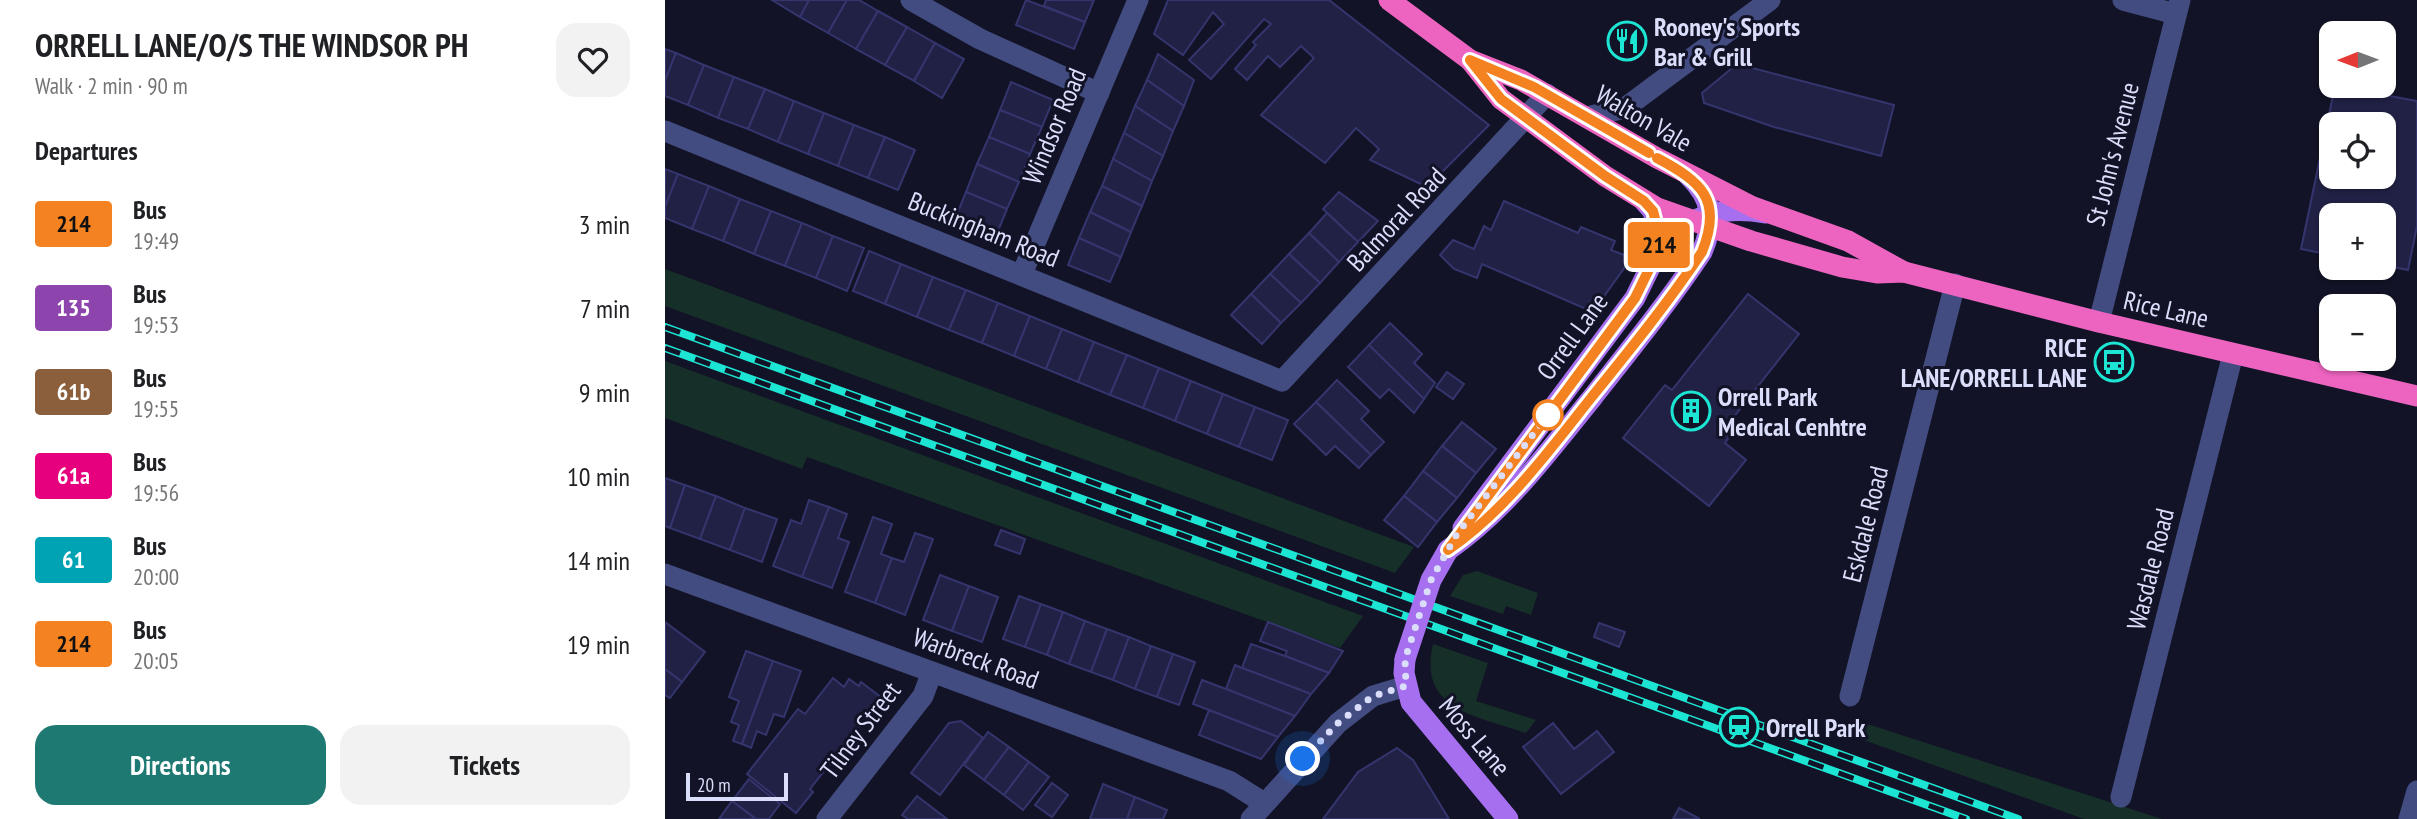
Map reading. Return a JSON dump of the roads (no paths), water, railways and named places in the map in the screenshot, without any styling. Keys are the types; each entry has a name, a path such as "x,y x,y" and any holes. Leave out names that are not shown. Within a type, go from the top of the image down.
{"highway":[{"name":"Walton Vale","path":"1389,0 1470,60 1547,94 1688,175 1792,223"},
{"name":"Walton Vale","path":"1470,60 1485,83 1528,118 1644,201 1705,221 1751,242 1783,251"},
{"name":"Rice Lane","path":"1792,223 1848,242 1904,272 2099,322 2417,396"},
{"name":"Rice Lane","path":"1783,251 1842,267 1877,273 1904,272"}],"main road":[{"path":"1688,175 1702,188 1705,221 1740,210 1768,214"},
{"path":"1644,201 1658,223 1658,251"},
{"name":"Orrell Lane","path":"1406,686 1405,659 1431,580 1448,550 1629,307 1658,251 1669,236 1705,221"},
{"name":"Orrell Lane","path":"1698,259 1705,221"},
{"name":"Orrell Lane","path":"1448,550 1474,532 1499,508 1552,448 1698,259 1724,243 1751,242"},
{"name":"Moss Lane","path":"1406,686 1411,702 1425,721 1508,819"}],"street":[{"path":"911,0 980,39 1099,93"},
{"name":"Windsor Road","path":"1022,274 1138,0"},
{"path":"1587,117 1625,108 1770,0"},
{"path":"2123,0 2178,7"},
{"name":"St John's Avenue","path":"2099,322 2178,7"},
{"name":"Balmoral Road","path":"1282,381 1528,118 1547,94"},
{"name":"Buckingham Road","path":"665,131 1282,381"},
{"name":"Eskdale Road","path":"1850,696 1955,285"},
{"name":"Wasdale Road","path":"2121,797 2233,354"},
{"name":"Warbreck Road","path":"665,574 1229,781 1257,811"},
{"name":"Tilney Street","path":"827,819 923,696 932,672"},
{"path":"1257,811 1338,723 1373,696 1406,686"},
{"path":"2409,819 2417,791"}],"railway":[{"path":"665,327 2018,819"},
{"path":"665,348 1966,819"}],"place":[{"name":"Rooney's Sports Bar & Grill","path":"1627,41"},
{"name":"RICE LANE/ORRELL LANE","path":"2114,362"},
{"name":"Orrell Park Medical Cenhtre","path":"1691,411"},
{"name":"Orrell Park","path":"1739,727"}]}
